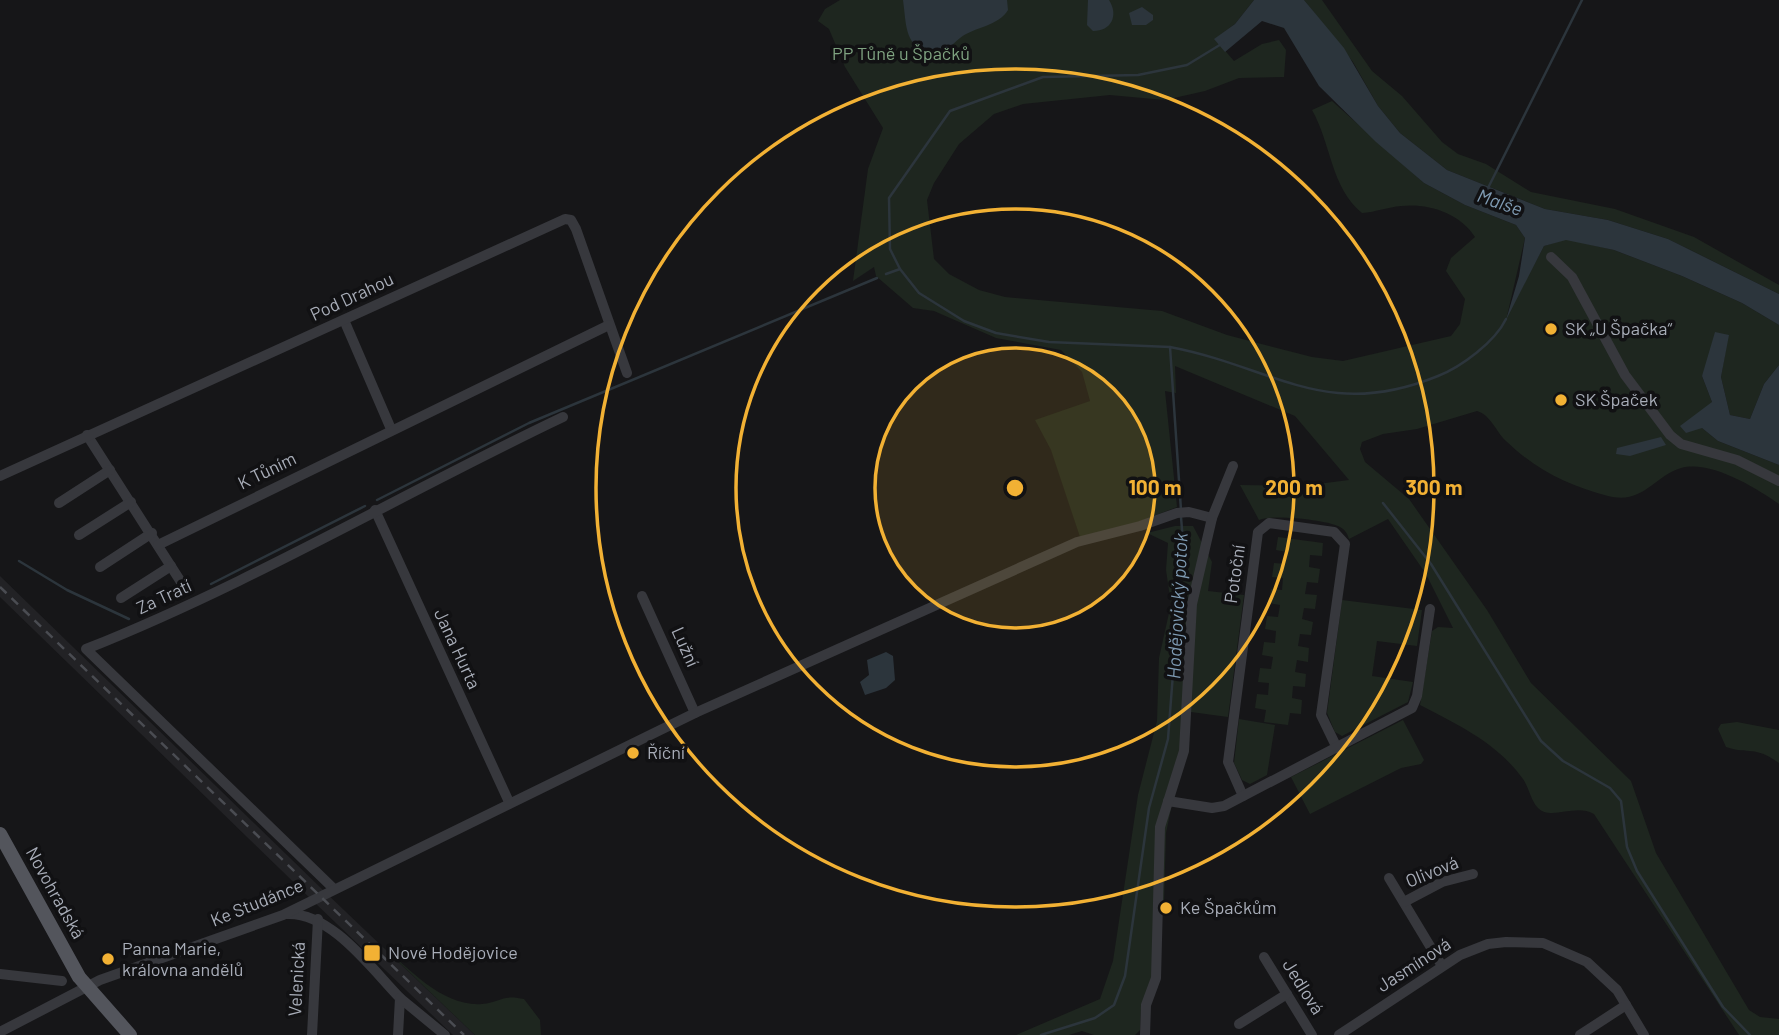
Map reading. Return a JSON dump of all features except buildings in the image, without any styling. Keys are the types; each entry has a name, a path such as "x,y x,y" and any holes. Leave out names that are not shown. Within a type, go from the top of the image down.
{"main road":[{"name":"Novohradská","path":"0,834 87,988 130,1035"}],"street":[{"name":"Pod Drahou","path":"0,476 565,219 571,220 576,229 627,373"},
{"path":"1551,257 1572,277 1625,375 1670,435 1681,444 1737,460 1779,481"},
{"path":"344,320 391,429"},
{"name":"K Tůním","path":"158,545 391,429 609,325"},
{"name":"Za Tratí","path":"334,888 241,802 86,649 218,592 375,510 563,417"},
{"path":"87,435 152,533 180,582"},
{"path":"1145,1035 1146,1005 1156,978 1160,827 1184,751 1192,604 1212,518 1233,466"},
{"path":"59,503 110,470"},
{"path":"79,535 131,502"},
{"name":"Jana Hurta","path":"375,510 509,802"},
{"path":"334,888 695,713 1077,542 1140,526 1177,513 1189,512 1212,518"},
{"name":"Potoční","path":"1243,796 1228,762 1258,532 1269,523 1334,532 1343,538 1345,544 1321,715 1337,748"},
{"path":"100,567 152,533"},
{"path":"121,598 171,566"},
{"name":"Lužní","path":"642,596 695,713"},
{"path":"1168,801 1218,808 1412,708 1417,696 1430,609"},
{"name":"Olivová","path":"1404,902 1442,882 1473,874"},
{"path":"1389,878 1442,967"},
{"name":"Ke Studánce","path":"0,1032 100,980 283,915 334,888"},
{"name":"Velenická","path":"283,915 302,914 317,919 312,1035"},
{"path":"317,919 358,955 400,998 445,1035"},
{"name":"Jasmínová","path":"1339,1035 1460,955 1488,944 1543,943 1587,962 1617,990 1644,1035"},
{"name":"Jedlová","path":"1264,957 1312,1035"},
{"path":"0,974 62,981"},
{"path":"1239,1024 1287,994"},
{"path":"398,1035 400,998"},
{"path":"1580,1035 1626,1005"}],"shaded area":[{"path":"0,576 475,1035 453,1035 314,902 0,597"}],"green space":[{"name":"PP Tůně u Špačků","path":"840,0 1254,0 1235,24 1215,39 1234,61 1262,44 1279,40 1286,50 1284,77 1239,78 1205,91 1165,100 1110,95 1023,104 994,114 959,144 934,183 927,200 934,259 949,274 979,290 1005,297 1162,311 1227,335 1312,357 1343,361 1451,336 1460,324 1465,299 1446,271 1451,258 1475,237 1461,222 1432,208 1411,205 1362,213 1344,191 1312,110 1332,101 1424,183 1465,205 1516,225 1525,238 1507,316 1544,246 1566,239 1614,250 1682,276 1742,303 1779,325 1779,365 1764,384 1750,419 1730,415 1721,377 1728,336 1702,376 1712,402 1702,428 1718,441 1779,465 1779,504 1733,477 1706,468 1693,467 1672,472 1630,497 1620,498 1594,492 1566,482 1529,460 1506,441 1486,416 1477,411 1417,429 1383,434 1362,442 1360,449 1365,462 1409,499 1487,610 1531,683 1631,781 1656,853 1749,1010 1760,1017 1779,1019 1779,1035 1739,1035 1594,814 1579,810 1543,812 1536,805 1523,779 1501,755 1476,736 1420,705 1432,631 1438,627 1453,628 1426,574 1388,519 1349,539 1340,527 1322,522 1298,518 1259,520 1240,485 1302,486 1349,480 1295,416 1175,366 1176,393 1165,391 1177,507 1133,524 1080,537 1051,450 1035,420 1090,401 1082,372 1061,350 996,338 934,311 913,308 876,276 874,267 853,281 868,169 883,128 845,67 829,29 818,21 825,9"},
{"path":"1304,0 1322,0 1372,71 1402,96 1442,142 1458,154 1486,164 1531,192 1615,209 1694,237 1779,285 1779,294 1668,239 1608,220 1545,209 1447,170 1400,133 1378,106 1353,62"},
{"path":"1175,526 1193,526 1212,562 1208,591 1244,595 1228,717 1191,712 1166,833 1164,903 1151,982 1141,1009 1140,1030 1135,1035 1094,1035 1082,1031 1069,1035 1016,1035 1100,999 1113,961 1138,795 1157,721 1159,658 1171,604 1166,570 1168,543 1147,533"},
{"path":"1278,537 1323,543 1322,556 1310,555 1309,567 1320,569 1318,583 1307,582 1305,594 1317,595 1315,609 1304,608 1302,619 1313,622 1311,635 1300,634 1298,646 1309,648 1308,662 1297,660 1295,672 1306,674 1305,687 1293,686 1292,698 1302,700 1301,714 1290,713 1288,725 1264,722 1266,710 1255,708 1257,694 1268,695 1269,683 1258,682 1260,668 1271,669 1273,657 1262,655 1264,642 1275,643 1276,631 1265,629 1267,616 1278,617 1280,605 1269,603 1271,589 1282,590 1283,578 1272,577 1274,563 1285,564 1287,552 1276,550"},
{"path":"1342,600 1422,610 1417,646 1377,641 1372,676 1413,682 1408,702 1342,736 1335,732 1327,713"},
{"path":"1239,719 1275,725 1267,775 1250,784 1242,780 1234,763"},
{"path":"1403,720 1424,760 1421,764 1401,768 1310,814 1291,777"},
{"path":"1737,722 1779,730 1779,763 1758,752 1726,747 1718,729 1721,724"},
{"path":"383,947 428,985 454,1000 482,1004 506,998 524,999 540,1020 541,1035 475,1035"}],"water":[{"path":"903,0 1007,0 1008,10 999,20 966,34 934,58 924,53 912,41"},
{"path":"1088,0 1109,0 1113,17 1109,25 1093,31 1087,25"},
{"name":"Malše","path":"1254,0 1304,0 1344,48 1378,106 1400,133 1447,170 1545,209 1608,220 1668,239 1779,294 1779,325 1742,303 1682,276 1614,250 1566,240 1544,246 1506,320 1519,276 1525,238 1516,225 1465,205 1424,183 1376,142 1319,86 1284,28 1262,21 1225,52 1214,39 1235,24"},
{"path":"1142,7 1153,15 1153,20 1146,25 1132,25 1129,13"},
{"path":"1715,332 1729,335 1721,377 1730,415 1750,419 1764,384 1779,365 1779,465 1718,441 1702,428 1686,433 1680,426 1712,402 1702,376"},
{"path":"1661,437 1666,445 1630,456 1616,454 1617,448"},
{"path":"886,652 893,656 895,680 886,688 865,695 860,682 869,675 867,660"}],"waterway":[{"name":"Malše","path":"1488,188 1582,0"},
{"path":"1170,347 1049,342 996,333 964,321 919,293 900,269 890,249 889,198 950,111 1043,77 1138,75 1187,65 1223,43"},
{"path":"886,274 900,269"},
{"path":"377,500 529,423 877,278"},
{"name":"Hodějovický potok","path":"1181,510 1170,347 1301,386 1331,392 1363,394 1398,389 1447,372 1486,345 1506,319"},
{"path":"1383,503 1431,564 1541,741 1563,761 1610,788 1621,801 1627,847 1637,871 1723,1007 1750,1035"},
{"path":"211,584 365,506"},
{"name":"Hodějovický potok","path":"1041,1035 1095,1018 1114,1005 1125,976 1149,808 1168,739 1183,542 1181,517"},
{"path":"19,561 67,590 129,619"}],"railway":[{"path":"0,587 464,1035"}],"place":[{"name":"SK „U Špačka“","path":"1551,329"},
{"name":"SK Špaček","path":"1561,400"},
{"name":"Říční","path":"633,753"},
{"name":"Ke Špačkům","path":"1166,908"},
{"name":"Nové Hodějovice","path":"372,953"},
{"name":"Panna Marie, královna andělů","path":"108,959"}]}
